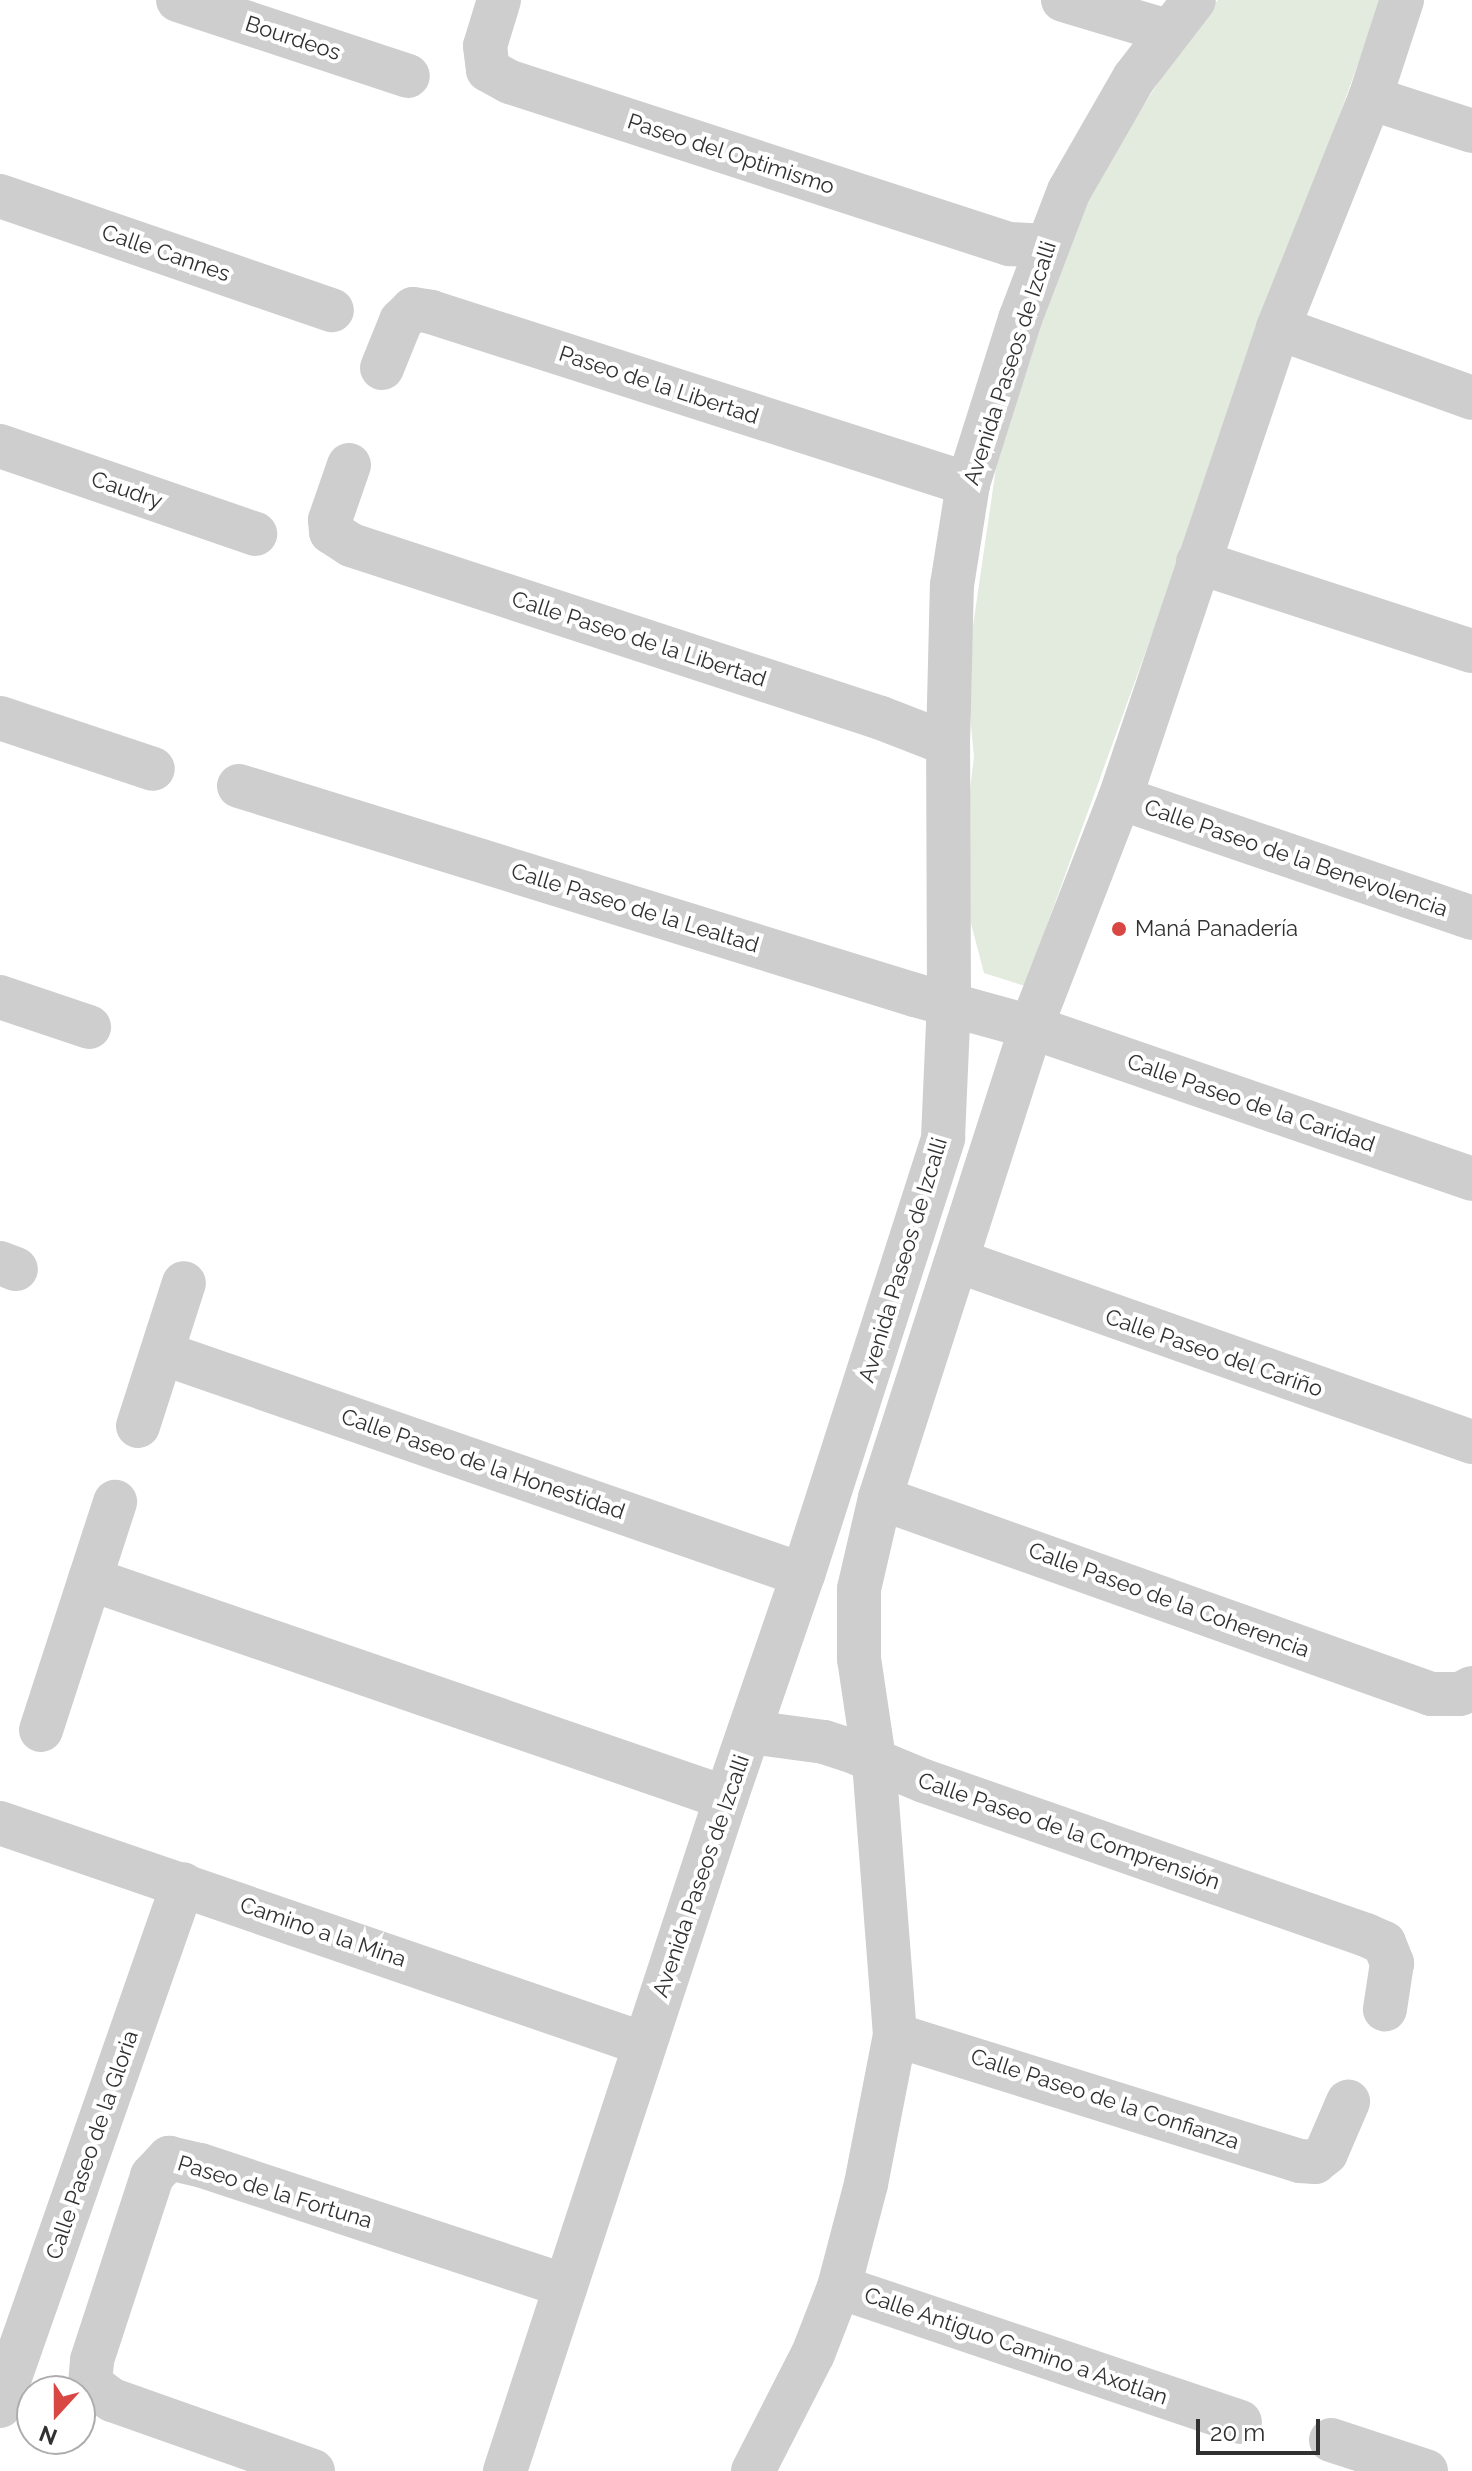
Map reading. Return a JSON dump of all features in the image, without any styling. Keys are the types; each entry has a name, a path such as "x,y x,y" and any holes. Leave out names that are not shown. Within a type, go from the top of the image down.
{"street":[{"name":"Bourdeos","path":"178,0 408,76"},
{"name":"Paseo del Optimismo","path":"499,0 485,46 488,70 510,82 1009,244 1047,246"},
{"path":"1063,0 1180,16"},
{"path":"753,2471 813,2354 839,2287 866,2184 895,2035 874,1759 859,1659 859,1589 880,1498 1031,1027 1120,798 1278,328 1370,98 1402,0"},
{"name":"Avenida Paseos de Izcalli","path":"505,2471 644,2044 803,1575 943,1138 949,1003 948,744 952,585 968,484 1020,319 1069,191 1134,78 1180,16"},
{"path":"1370,98 1472,131"},
{"name":"Calle Cannes","path":"0,196 332,310"},
{"name":"Paseo de la Libertad","path":"382,368 401,321 413,309 431,312 968,484"},
{"path":"1278,328 1472,398"},
{"name":"Caudry","path":"0,446 255,534"},
{"name":"Calle Paseo de la Libertad","path":"349,465 330,520 331,532 351,545 881,718 948,744"},
{"path":"1198,562 1472,651"},
{"path":"0,718 153,769"},
{"name":"Calle Paseo de la Lealtad","path":"239,786 1031,1027"},
{"name":"Calle Paseo de la Benevolencia","path":"1120,798 1472,918"},
{"path":"0,997 89,1027"},
{"name":"Calle Paseo de la Caridad","path":"1031,1027 1472,1179"},
{"name":"Calle Paseo del Cariño","path":"958,1261 1472,1442"},
{"path":"138,1426 184,1283"},
{"name":"Calle Paseo de la Honestidad","path":"162,1353 803,1575"},
{"name":"Calle Paseo de la Coherencia","path":"880,1498 1431,1694 1466,1691"},
{"path":"41,1730 115,1502"},
{"path":"90,1579 726,1798"},
{"name":"Calle Paseo de la Comprensión","path":"750,1732 824,1742 924,1781 1384,1943 1392,1963 1385,2009"},
{"name":"Camino a la Mina","path":"0,1823 644,2044"},
{"name":"Calle Paseo de la Gloria","path":"0,2406 183,1884"},
{"name":"Calle Paseo de la Confianza","path":"895,2035 1300,2161 1315,2162 1326,2153 1348,2102"},
{"name":"Paseo de la Fortuna","path":"313,2471 112,2400 90,2384 92,2360 152,2176 169,2158 200,2165 565,2286"},
{"name":"Calle Antiguo Camino a Axotlan","path":"839,2287 1240,2422"},
{"path":"1331,2440 1426,2471"}],"shaded area":[{"path":"1218,0 1381,0 1025,986 984,973 959,878 974,757 966,674 1004,413 1074,229 1111,157 1190,32"}],"place":[{"name":"Maná Panadería","path":"1119,929"}]}
